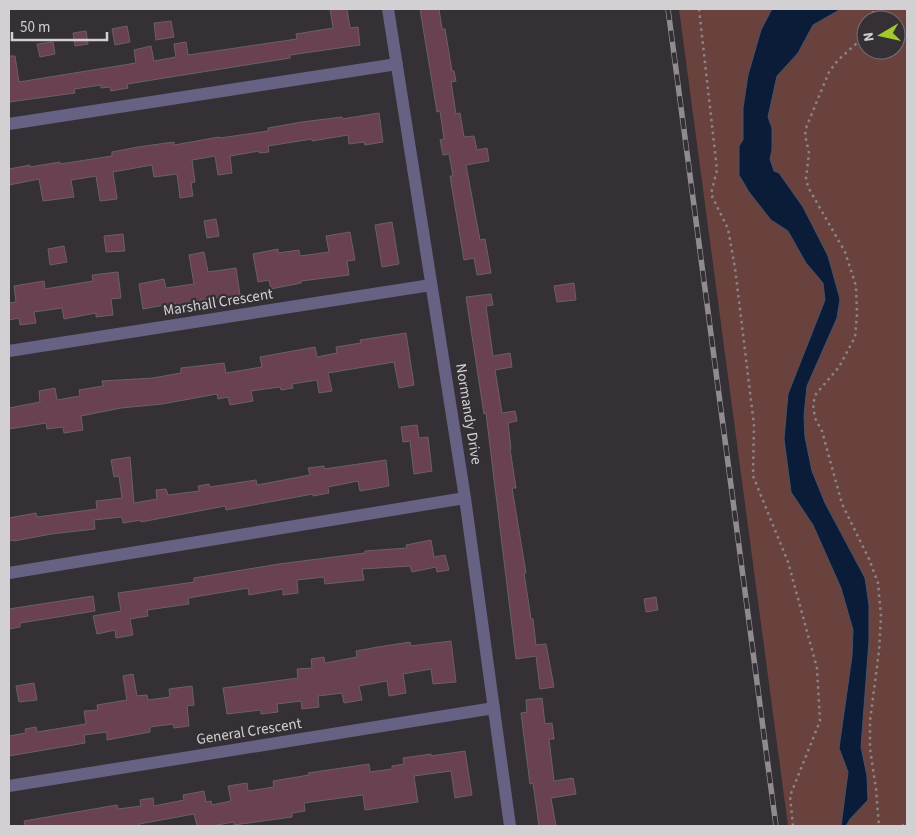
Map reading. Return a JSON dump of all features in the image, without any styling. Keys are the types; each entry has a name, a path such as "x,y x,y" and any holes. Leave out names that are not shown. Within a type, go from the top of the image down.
{"street":[{"name":"Normandy Drive","path":"388,9 465,498 510,826"},
{"path":"9,124 397,64"},
{"name":"Marshall Crescent","path":"9,351 431,284"},
{"path":"9,573 465,498"},
{"name":"General Crescent","path":"9,786 494,708"}],"path":[{"path":"700,9 717,170 710,194 728,229 735,268 754,425 753,476 788,562 816,668 820,721 790,796 793,826"},
{"path":"856,44 838,60 829,72 806,128 809,153 806,178 812,196 845,252 856,286 857,314 855,337 839,367 816,394 813,404 815,418 822,431 842,504 869,559 878,583 881,616 879,651 870,721 870,749 879,826"},
{"path":"902,826 907,824"}],"shaded area":[{"path":"679,9 906,9 907,826 788,826"}],"water":[{"path":"772,9 841,9 813,25 798,53 777,76 768,117 772,128 770,159 774,171 779,173 803,207 828,256 840,299 837,318 807,386 804,416 805,437 812,471 825,503 865,578 869,605 869,641 861,747 867,776 868,800 846,826 841,826 848,772 839,748 852,656 853,630 841,588 813,525 791,492 784,439 788,394 825,300 823,283 806,263 788,231 771,220 749,192 739,175 739,146 743,140 743,108 748,75 761,30"}],"building":[{"path":"330,9 347,9 350,28 358,27 360,45 290,55 290,58 127,84 128,88 111,91 110,87 101,88 101,85 74,89 75,93 9,102 9,56 15,56 19,82 136,63 134,50 151,46 154,61 176,57 174,44 186,42 188,55 297,39 296,34 333,28"},
{"path":"420,9 439,9 442,29 445,29 452,71 454,71 456,81 451,82 456,114 460,113 464,137 474,136 477,150 487,148 489,161 466,165 480,240 485,239 491,273 477,275 474,258 464,260 450,176 453,176 449,154 443,155 440,140 444,139 440,111 437,112"},
{"path":"171,21 174,37 156,40 154,23"},
{"path":"127,26 130,42 115,45 112,29"},
{"path":"86,31 88,44 75,46 73,33"},
{"path":"53,42 55,54 40,57 37,44"},
{"path":"379,113 383,142 365,145 364,142 349,144 348,135 268,146 269,152 259,153 259,151 230,156 232,173 218,175 215,156 192,160 195,182 191,183 193,196 180,198 177,174 154,177 152,165 113,172 117,199 100,201 96,176 71,180 74,197 43,201 39,179 9,185 9,169 60,162 60,164 112,156 112,152 138,147 174,142 174,145 268,131 268,128 302,122 342,117 342,119"},
{"path":"216,219 219,236 207,238 204,221"},
{"path":"392,222 399,264 382,267 375,225"},
{"path":"350,232 355,260 347,261 349,275 301,281 301,283 271,289 269,280 258,282 253,254 278,249 278,253 299,250 300,256 329,252 326,236"},
{"path":"123,234 125,251 106,252 104,236"},
{"path":"64,246 67,262 50,265 48,249"},
{"path":"204,252 208,272 236,268 240,295 143,309 139,284 164,279 166,288 194,284 189,255"},
{"path":"118,272 121,298 111,299 113,315 96,317 96,313 64,319 62,308 34,312 36,323 20,325 19,318 9,320 9,303 16,302 14,286 44,281 45,289 93,281 92,275"},
{"path":"574,283 576,300 557,302 554,286"},
{"path":"491,294 493,305 486,306 493,356 510,353 512,367 495,370 502,413 515,411 517,421 508,423 516,488 512,488 526,573 524,573 531,619 533,619 536,645 546,644 554,687 540,689 536,656 516,659 486,413 484,414 466,297"},
{"path":"406,333 414,385 399,388 394,362 328,373 332,391 319,393 317,380 292,384 293,388 281,390 280,387 251,391 253,401 230,405 228,397 218,399 217,394 162,404 121,408 81,416 83,430 64,433 63,427 47,429 46,423 9,429 9,408 40,402 39,391 55,388 57,400 80,396 79,390 103,386 102,381 153,378 181,373 181,368 224,363 226,373 262,367 260,357 315,347 317,357 337,353 336,347 361,343 360,340"},
{"path":"417,425 419,438 428,437 432,471 414,474 410,441 403,442 401,427"},
{"path":"130,457 134,503 157,499 156,490 166,489 168,495 199,491 198,486 209,484 210,487 256,480 257,485 310,475 308,468 324,466 324,469 386,460 389,486 360,491 358,481 328,487 329,493 313,496 313,494 226,510 225,506 141,522 141,520 123,523 122,517 94,520 95,529 9,541 9,518 36,513 37,517 97,509 96,501 122,498 119,476 114,477 111,460"},
{"path":"431,540 434,557 445,555 449,570 437,572 436,567 412,572 410,566 362,569 364,580 325,584 324,577 297,580 298,593 283,595 283,589 249,595 248,588 188,598 189,604 147,610 148,616 130,619 133,635 116,638 115,630 97,634 93,616 121,611 118,593 194,582 194,578 279,564 365,553 365,551 407,548 406,545"},
{"path":"93,596 95,611 20,623 20,627 9,629 9,609"},
{"path":"656,597 658,610 646,612 644,599"},
{"path":"451,641 456,682 433,684 431,669 403,674 406,693 389,696 387,681 359,686 362,700 344,703 342,693 318,696 319,707 302,709 301,701 277,704 278,712 261,714 261,710 227,714 223,688 298,678 297,669 312,668 311,659 324,657 325,663 357,657 356,651 378,647 410,642 411,646"},
{"path":"133,674 137,696 147,695 148,700 170,697 169,689 192,686 194,705 187,706 189,726 174,728 173,724 150,727 150,732 107,740 107,732 84,735 85,743 9,756 9,736 26,733 25,729 36,727 37,732 86,724 84,711 98,710 97,705 127,700 123,676"},
{"path":"34,683 37,700 19,702 16,686"},
{"path":"542,698 545,724 552,723 554,739 549,739 554,781 573,778 576,794 551,798 556,826 539,826 533,783 530,784 521,713 527,712 526,700"},
{"path":"465,751 472,795 455,798 451,771 414,776 418,802 365,810 363,795 304,803 305,811 292,813 292,817 234,825 234,822 212,826 197,826 194,814 139,824 140,826 25,826 24,821 117,805 118,809 141,806 140,800 153,798 154,806 184,800 183,795 204,791 206,802 211,801 212,805 231,801 228,786 247,783 248,791 274,787 273,781 309,775 308,773 369,764 370,772 392,769 392,766 404,764 403,758"}],"railway":[{"path":"668,9 776,826"}]}
